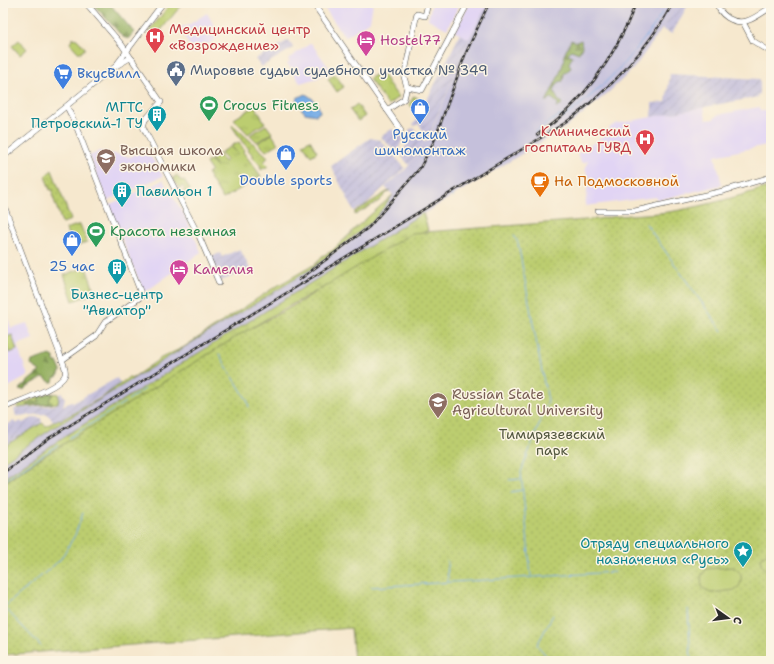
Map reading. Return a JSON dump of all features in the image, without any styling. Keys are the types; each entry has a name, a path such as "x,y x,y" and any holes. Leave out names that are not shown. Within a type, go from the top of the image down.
{"street":[{"path":"86,3 126,50 161,102 145,120 144,127 199,236 220,284"},
{"path":"116,66 126,50 163,3"},
{"path":"313,3 401,130"},
{"path":"387,110 404,99 407,87 404,77 416,18 417,14 425,16 428,3"},
{"path":"407,87 422,90 468,3"},
{"path":"717,3 719,10 735,22 750,20 771,8"},
{"path":"743,22 753,41 771,52"},
{"path":"3,158 116,66 130,58 133,60"},
{"path":"62,360 96,336 105,322 142,296 75,123 67,107"},
{"path":"598,211 634,211 723,191 771,177"},
{"path":"3,203 62,360 65,372 61,380 48,389 3,408"}],"shaded area":[{"path":"321,3 373,3 370,21 345,37"},
{"path":"432,3 460,3 447,29 428,19"},
{"path":"470,3 488,3 469,39 455,32"},
{"path":"488,3 677,3 662,29 634,68 609,92 569,125 268,309 62,438 3,479 3,462 8,458 50,430 313,268 354,238 393,195 385,187 405,170 422,150 420,148 429,137 469,39"},
{"path":"677,3 689,3 672,34 662,29"},
{"path":"207,13 220,36 194,54 179,27 187,26"},
{"path":"460,34 469,39 428,138 419,124 414,126 413,124 417,120"},
{"path":"289,40 293,48 261,67 255,59"},
{"path":"311,43 330,69 318,78 300,83 287,63 290,62 288,59"},
{"path":"670,74 760,79 760,94 757,95 758,97 652,117 652,103 666,102"},
{"name":"Клинический госпиталь ГУВД","path":"704,107 706,120 714,119 717,115 759,107 760,111 771,111 771,144 715,156 722,185 657,200 656,197 585,206 589,178 585,169 588,161 582,163 577,154 602,137 601,136 610,130 609,128 615,124"},
{"path":"414,128 425,142 420,147 422,150 409,165 402,157 409,136 407,135 410,129"},
{"path":"392,129 397,133 400,132 404,136 397,152 380,137"},
{"path":"370,138 380,140 405,168 364,206 354,211 331,166"},
{"path":"146,149 163,176 107,201 89,156 100,151 130,157"},
{"path":"163,180 185,216 201,252 144,293 108,205"},
{"path":"240,249 250,269 221,281 211,257 220,253 222,257"},
{"path":"6,312 11,328 27,323 33,339 17,345 28,376 3,390 3,313"},
{"path":"117,378 121,385 60,421 59,419 53,422 46,414 16,416 14,409 55,405 58,403 58,395 62,393 65,398 63,406 72,401 73,403"},
{"path":"35,417 41,418 42,423 3,447 3,427 14,421 16,424 21,421 22,423"}],"green space":[{"path":"92,3 109,3 134,32 128,39 123,37"},
{"path":"171,3 183,3 157,35 150,30"},
{"path":"73,38 77,39 85,48 81,53 78,52 70,43"},
{"path":"19,40 27,49 20,55 12,46"},
{"path":"571,40 576,42 581,40 582,47 579,53 571,50 568,54 573,56 569,63 571,68 564,74 563,81 559,82 554,90 558,100 563,103 557,108 558,103 551,98 546,102 559,75 565,58 563,57"},
{"path":"380,71 398,97 388,105 369,79"},
{"path":"335,74 344,87 337,92 328,79"},
{"path":"414,96 423,101 419,110 409,105"},
{"path":"357,104 365,116 358,121 350,110"},
{"path":"255,106 265,123 248,134 234,119"},
{"path":"233,125 268,157 264,162 268,166 261,170 260,165 252,157 254,156 243,143 232,126"},
{"path":"266,125 272,133 257,142 250,135"},
{"path":"272,134 278,144 266,151 258,143"},
{"path":"310,140 317,152 311,156 303,144"},
{"path":"239,142 244,150 243,152 261,176 223,199 207,173 211,171 206,163 210,160 217,167 211,159 219,154 224,162 227,160 220,153 230,147 238,154 231,146"},
{"path":"52,170 71,220 62,223 52,194 52,189 50,190 45,176"},
{"path":"177,175 181,181 184,180 190,190 182,194 181,193 185,190 183,186 179,188 173,178"},
{"name":"Тимирязевский парк","path":"771,186 771,661 354,661 351,628 3,655 3,484 33,463 244,332 293,306 412,233 598,219 666,212 712,203"},
{"path":"390,190 379,201 355,215 355,212"},
{"path":"393,195 373,221 313,268 50,430 3,462 3,447 42,423 46,426 59,419 61,420 103,397 129,377 131,379 161,358 184,347 272,289 317,263 322,256 332,251 352,231"},
{"path":"423,213 428,230 271,316 33,463 5,482 3,479 62,438"},
{"path":"80,224 87,242 72,247 66,229"},
{"path":"86,267 95,293 73,301 64,275"},
{"path":"12,335 17,350 9,353 4,338"},
{"path":"50,355 54,357 54,362 57,362 61,371 58,376 54,378 53,382 50,382 44,377 23,390 19,389 40,371 31,365 32,361"},
{"path":"48,393 53,394 49,400 53,403 26,405 31,402 39,402 38,396 44,396"},
{"path":"50,393 58,394 58,403 17,408 18,405"},
{"path":"766,554 771,554 771,576 761,564 761,558"},
{"path":"732,567 738,571 741,577 739,587 736,590 710,593 702,587 701,577 706,569"}],"water":[{"path":"305,94 313,99 317,104 320,112 316,115 305,113 296,102 297,98"}],"waterway":[{"path":"561,117 565,116 580,105 619,69 642,42 663,12"},
{"path":"535,132 560,115"},
{"path":"646,224 722,331"},
{"path":"514,235 518,243 545,388"},
{"path":"219,354 247,400 249,407"},
{"path":"128,400 145,389"},
{"path":"531,576 521,472 548,401 546,390"},
{"path":"69,438 125,402"},
{"path":"5,480 58,445"},
{"path":"509,480 521,479"},
{"path":"511,492 522,490"},
{"path":"3,608 60,560 75,535 83,513"},
{"path":"447,561 448,582"},
{"path":"371,587 615,572"},
{"path":"4,607 41,646"},
{"path":"688,609 691,661"},
{"path":"551,661 537,645 553,615"}],"railway":[{"path":"299,280 369,227 420,168 435,139 465,55 489,3"},
{"path":"537,135 569,108 584,93 597,76 619,41 636,3"},
{"path":"3,473 49,438 565,123 597,97 626,69 651,38 673,3"}],"place":[{"name":"Медицинский центр «Возрождение»","path":"155,54"},
{"name":"Hostel77","path":"366,57"},
{"name":"Мировые судьи судебного участка № 349","path":"176,87"},
{"name":"ВкусВилл","path":"63,90"},
{"name":"Crocus Fitness","path":"209,122"},
{"name":"Русский шиномонтаж","path":"420,125"},
{"name":"МГТС Петровский-1 ТУ","path":"157,132"},
{"name":"Клинический госпиталь ГУВД","path":"645,156"},
{"name":"Double sports","path":"286,171"},
{"name":"Высшая школа экономики","path":"106,175"},
{"name":"На Подмосковной","path":"540,198"},
{"name":"Павильон 1","path":"122,208"},
{"name":"Красота неземная","path":"96,248"},
{"name":"25 час","path":"72,257"},
{"name":"Бизнес-центр \"Авиатор\"","path":"117,285"},
{"name":"Камелия","path":"179,286"},
{"name":"Russian State Agricultural University","path":"438,419"},
{"name":"Отряду специального назначения «Русь»","path":"743,568"}]}
